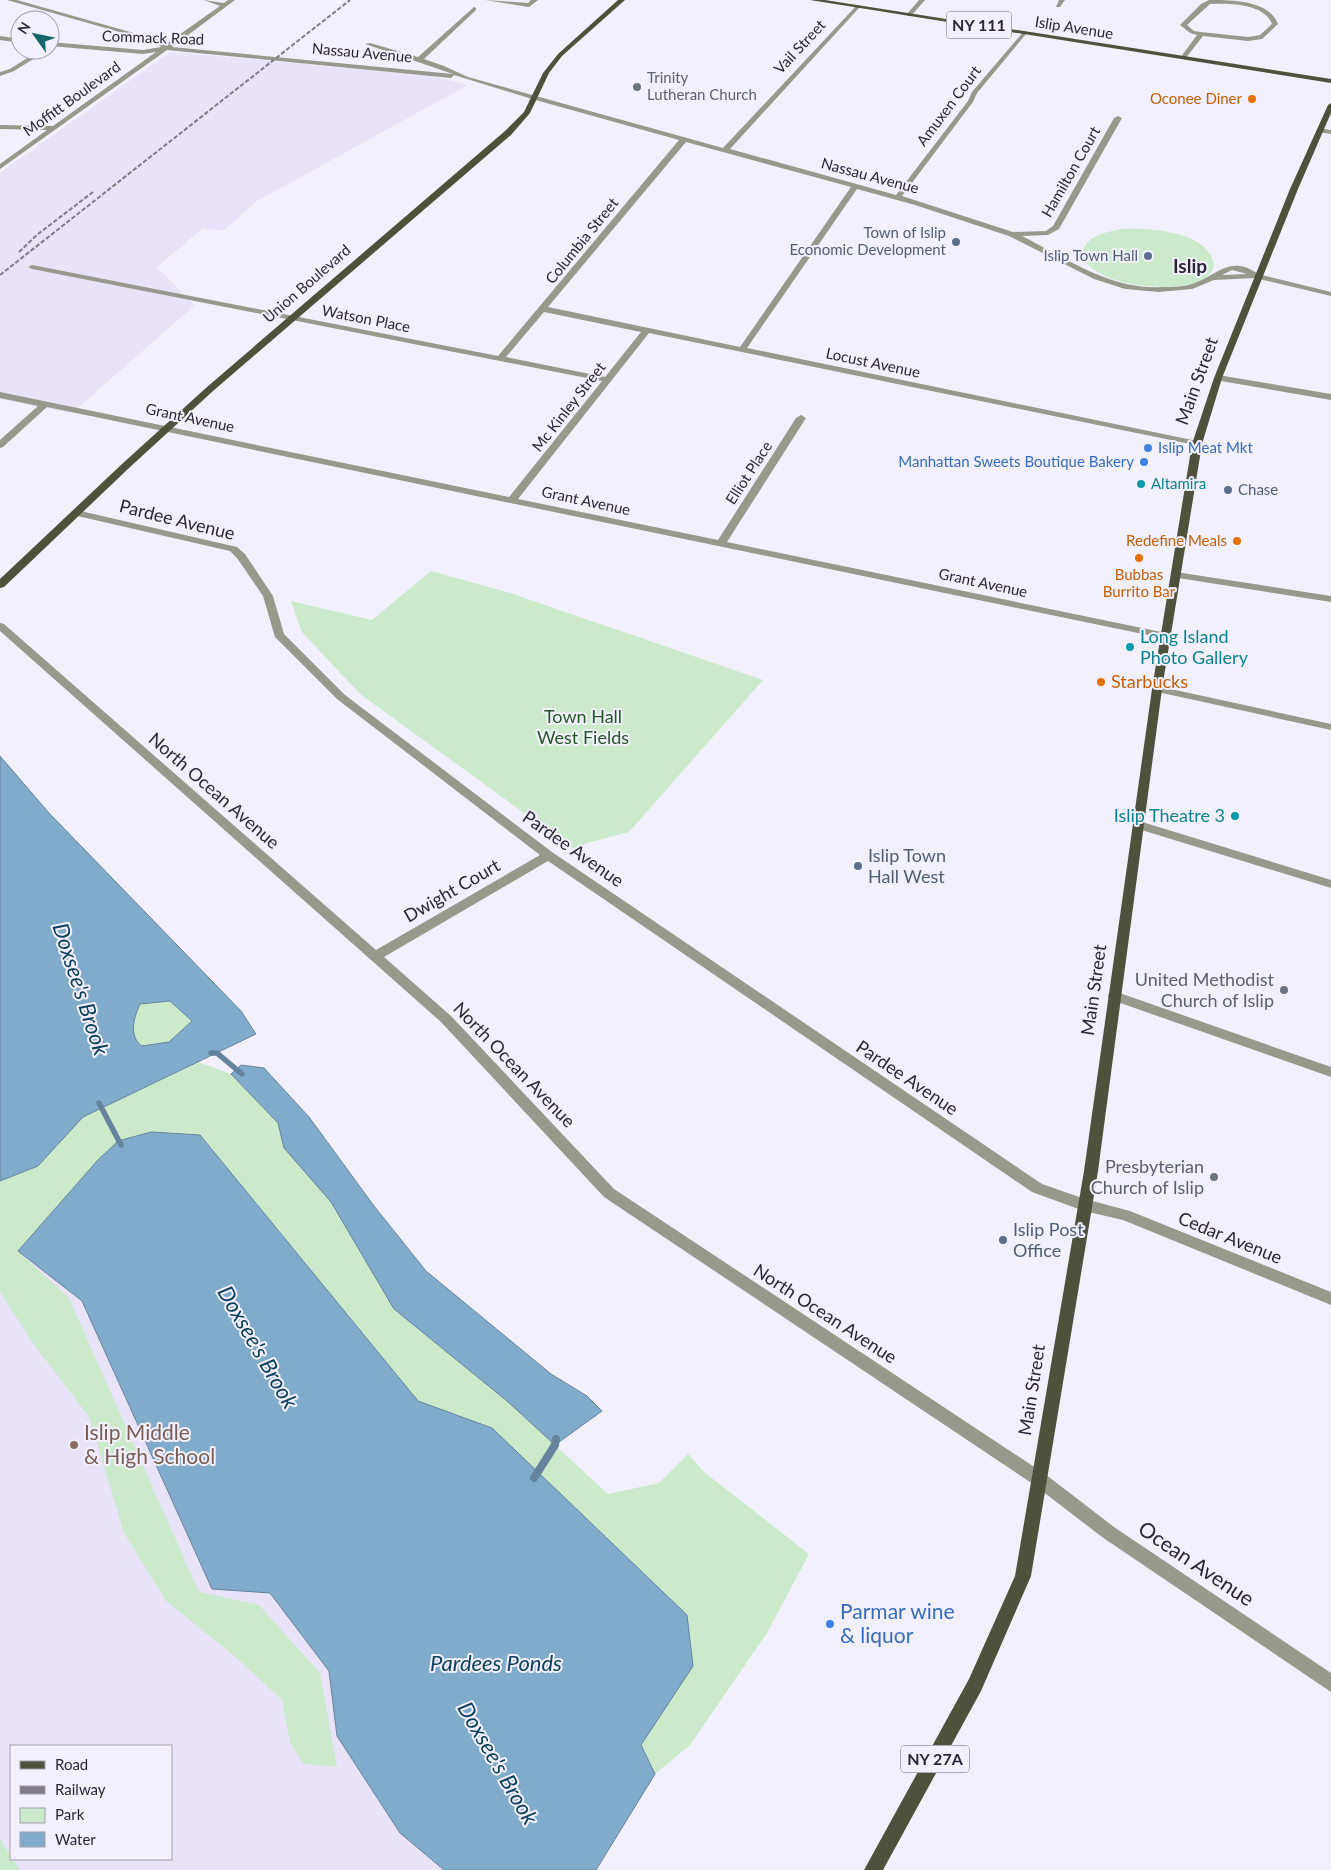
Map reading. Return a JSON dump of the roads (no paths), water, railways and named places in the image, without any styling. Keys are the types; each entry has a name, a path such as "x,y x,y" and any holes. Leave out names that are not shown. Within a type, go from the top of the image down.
{"main road":[{"name":"Union Boulevard","path":"0,585 166,428 290,318 508,133 527,113 546,73 560,55 622,0"},
{"name":"Islip Avenue","path":"813,0 1331,81"},
{"name":"Main Street","path":"873,1870 975,1685 1022,1576 1091,1171 1157,690 1196,444 1218,378 1257,276 1331,105"}],"street":[{"path":"10,0 160,42 166,48"},
{"path":"207,0 228,2"},
{"path":"488,0 529,5 535,0"},
{"path":"909,15 922,0"},
{"path":"1058,6 1062,0"},
{"name":"Moffitt Boulevard","path":"0,167 228,2"},
{"path":"1209,2 1260,8 1270,14 1275,21 1265,34 1256,38 1201,34 1186,29 1183,25 1203,4 1209,2"},
{"name":"Vail Street","path":"724,150 857,7"},
{"name":"Nassau Avenue","path":"419,60 474,9"},
{"name":"Amuxen Court","path":"898,197 971,101 974,93 1024,33"},
{"path":"1183,58 1201,34"},
{"name":"Nassau Avenue","path":"368,44 433,64 466,78 534,98 898,197 1012,234 1097,277 1125,286 1150,290 1176,290 1192,287 1213,278 1257,276 1331,294"},
{"name":"Commack Road","path":"60,46 142,52 166,48 256,58"},
{"name":"Nassau Avenue","path":"256,58 421,72 466,78"},
{"path":"0,74 12,70 28,60"},
{"path":"421,72 433,64"},
{"path":"0,116 9,126"},
{"name":"Hamilton Court","path":"1012,234 1048,233 1056,227 1118,118"},
{"path":"0,127 54,128"},
{"path":"1321,130 1331,132"},
{"name":"Columbia Street","path":"500,359 544,309 684,139"},
{"path":"742,350 855,186"},
{"name":"Watson Place","path":"32,267 608,380"},
{"name":"Locust Avenue","path":"544,309 1196,444"},
{"name":"Mc Kinley Street","path":"511,501 647,330"},
{"path":"1218,378 1331,397"},
{"name":"Grant Avenue","path":"0,395 1166,636"},
{"path":"0,445 46,404"},
{"name":"Elliot Place","path":"721,544 801,418"},
{"name":"Pardee Avenue","path":"76,513 233,549 241,556 268,596 279,635 341,697 548,855 1038,1188 1084,1205"},
{"path":"1176,575 1331,599"},
{"name":"North Ocean Avenue","path":"0,626 446,1019 609,1193 1039,1479"},
{"path":"1157,690 1331,727"},
{"path":"1139,825 1331,884"},
{"name":"Dwight Court","path":"375,957 548,855"},
{"path":"1114,996 1331,1072"},
{"name":"Cedar Avenue","path":"1084,1205 1125,1215 1331,1299"},
{"name":"Ocean Avenue","path":"1039,1479 1108,1532 1331,1683"}],"water":[{"path":"0,756 49,813 241,1011 256,1034 83,1117 38,1166 0,1181","holes":["170,1001 192,1021 169,1042 142,1046 135,1037 134,1020 140,1004"]},
{"path":"241,1065 264,1068 309,1117 374,1206 426,1271 551,1374 587,1396 602,1411 555,1445 507,1401 394,1309 331,1202 284,1148 278,1123 231,1074"},
{"name":"Pardees Ponds","path":"151,1132 200,1135 418,1401 492,1428 687,1615 693,1666 641,1745 655,1774 596,1870 444,1870 400,1833 337,1736 329,1671 270,1593 212,1589 82,1301 18,1251 97,1161 118,1141"}],"waterway":[{"path":"211,1053 217,1053 242,1074"},
{"name":"Doxsee's Brook","path":"99,1103 121,1145"},
{"path":"534,1478 555,1445 556,1439"}],"railway":[{"path":"0,275 350,0"},
{"path":"19,252 38,234 93,192"}],"place":[{"name":"Trinity Lutheran Church","path":"637,87"},
{"name":"Oconee Diner","path":"1252,99"},
{"name":"Town of Islip Economic Development","path":"956,242"},
{"name":"Islip Town Hall","path":"1148,256"},
{"name":"Islip Meat Mkt","path":"1148,448"},
{"name":"Manhattan Sweets Boutique Bakery","path":"1144,462"},
{"name":"Altamira","path":"1141,484"},
{"name":"Chase","path":"1228,490"},
{"name":"Redefine Meals","path":"1237,541"},
{"name":"Bubbas Burrito Bar","path":"1139,558"},
{"name":"Long Island Photo Gallery","path":"1130,647"},
{"name":"Starbucks","path":"1101,682"},
{"name":"Islip Theatre 3","path":"1235,816"},
{"name":"Islip Town Hall West","path":"858,866"},
{"name":"United Methodist Church of Islip","path":"1284,990"},
{"name":"Presbyterian Church of Islip","path":"1214,1177"},
{"name":"Islip Post Office","path":"1003,1240"},
{"name":"Islip Middle & High School","path":"74,1445"},
{"name":"Parmar wine & liquor","path":"830,1624"}],"district":[{"name":"Islip","path":"1190,266"}],"park label":[{"name":"Town Hall West Fields","path":"583,728"}]}
